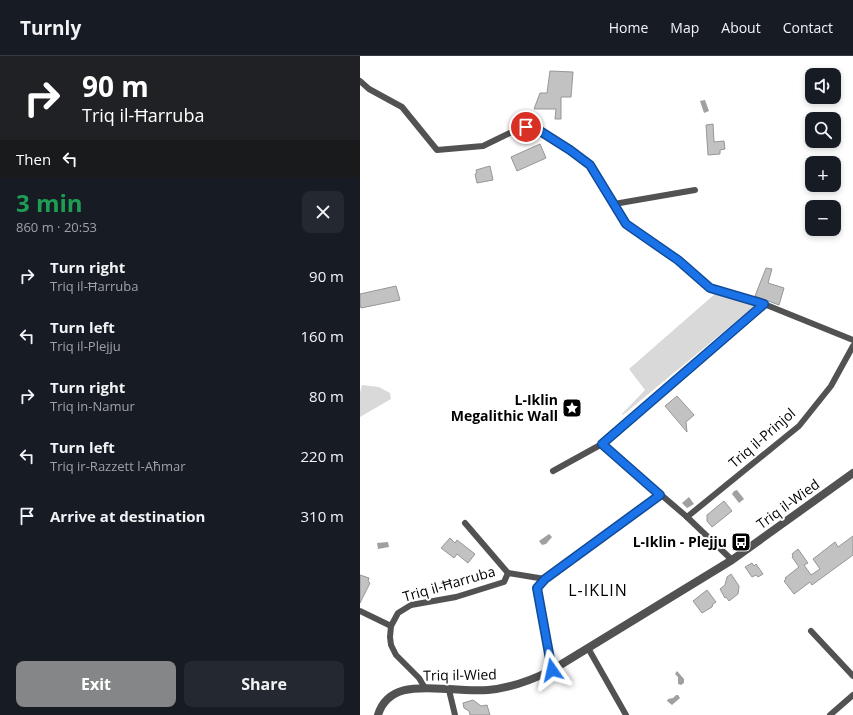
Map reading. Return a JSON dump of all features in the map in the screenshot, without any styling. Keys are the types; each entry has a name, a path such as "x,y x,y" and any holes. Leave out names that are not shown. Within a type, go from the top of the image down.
{"street":[{"path":"360,81 369,89 402,107 437,150 483,146 516,130 526,127 533,127 570,150 590,165 626,224 678,260 710,288 764,304 853,340"},
{"path":"614,204 695,190"},
{"path":"553,471 602,444 764,304"},
{"name":"Triq il-Prinjol","path":"687,518 799,426 831,386 853,346"},
{"path":"602,444 687,518 732,560"},
{"name":"Triq il-Wied","path":"378,715 387,698 404,690 425,688 449,690 488,690 526,682 552,670 732,560 853,473"},
{"path":"552,670 537,588 545,579 660,495"},
{"path":"465,523 508,573"},
{"name":"Triq il-Ħarruba","path":"391,626 398,613 411,605 456,597 504,582 508,573 545,579"},
{"path":"360,611 391,626 391,645 396,655 419,678 425,688"},
{"path":"811,631 853,676"},
{"path":"588,648 626,715"},
{"path":"449,690 455,715"},
{"path":"830,715 853,695"}],"shaded area":[{"path":"705,100 709,111 704,113 700,101"},
{"path":"716,293 755,304 751,309 623,415 622,414 645,390 629,369"},
{"path":"362,385 379,387 390,393 391,399 360,417 360,392"},
{"path":"737,490 744,499 739,503 732,494"},
{"path":"689,497 694,504 687,508 682,503"},
{"path":"549,534 552,537 546,544 542,545 539,541"},
{"path":"388,542 389,547 378,549 377,543"},
{"path":"677,671 684,679 684,683 681,685 678,684 678,677 675,674"},
{"path":"676,695 680,698 672,705 667,701 668,699 673,698"}],"building":[{"path":"550,71 573,72 571,97 561,97 561,119 555,119 556,109 534,109 540,93 547,93"},
{"path":"713,124 714,142 724,141 725,149 720,150 720,154 708,155 706,125"},
{"path":"540,144 546,158 517,171 511,157"},
{"path":"490,166 493,180 477,183 475,174 477,173 476,170"},
{"path":"766,268 772,269 768,283 784,288 779,305 755,296"},
{"path":"396,286 400,300 361,308 360,294"},
{"path":"677,396 694,415 686,422 687,432 665,406"},
{"path":"724,501 732,511 712,527 707,521 707,515"},
{"path":"853,536 853,555 812,585 810,582 794,594 784,581 786,579 785,578 799,567 792,557 792,554 798,549 808,563 804,565 811,575 820,569 813,559 835,542 838,547"},
{"path":"450,538 455,543 457,540 475,554 468,563 457,554 454,558 441,548"},
{"path":"752,563 754,566 756,564 763,574 758,577 756,575 752,577 745,567"},
{"path":"731,574 739,586 738,594 729,601 726,597 725,598 720,589 725,585 727,577"},
{"path":"360,575 369,578 368,581 370,583 360,603"},
{"path":"707,590 716,602 712,607 702,613 693,601"},
{"path":"473,700 481,706 487,705 490,715 470,715 469,711 464,708 463,703"}],"place":[{"name":"L-Iklin Megalithic Wall","path":"572,408"},
{"name":"L-Iklin - Plejju","path":"741,542"}],"district":[{"name":"L-IKLIN","path":"598,590"}],"route":[{"path":"526,127 533,127 540,131 590,165 626,224 678,260 710,288 764,304 602,444 660,495 545,579 537,588 552,670"}]}
